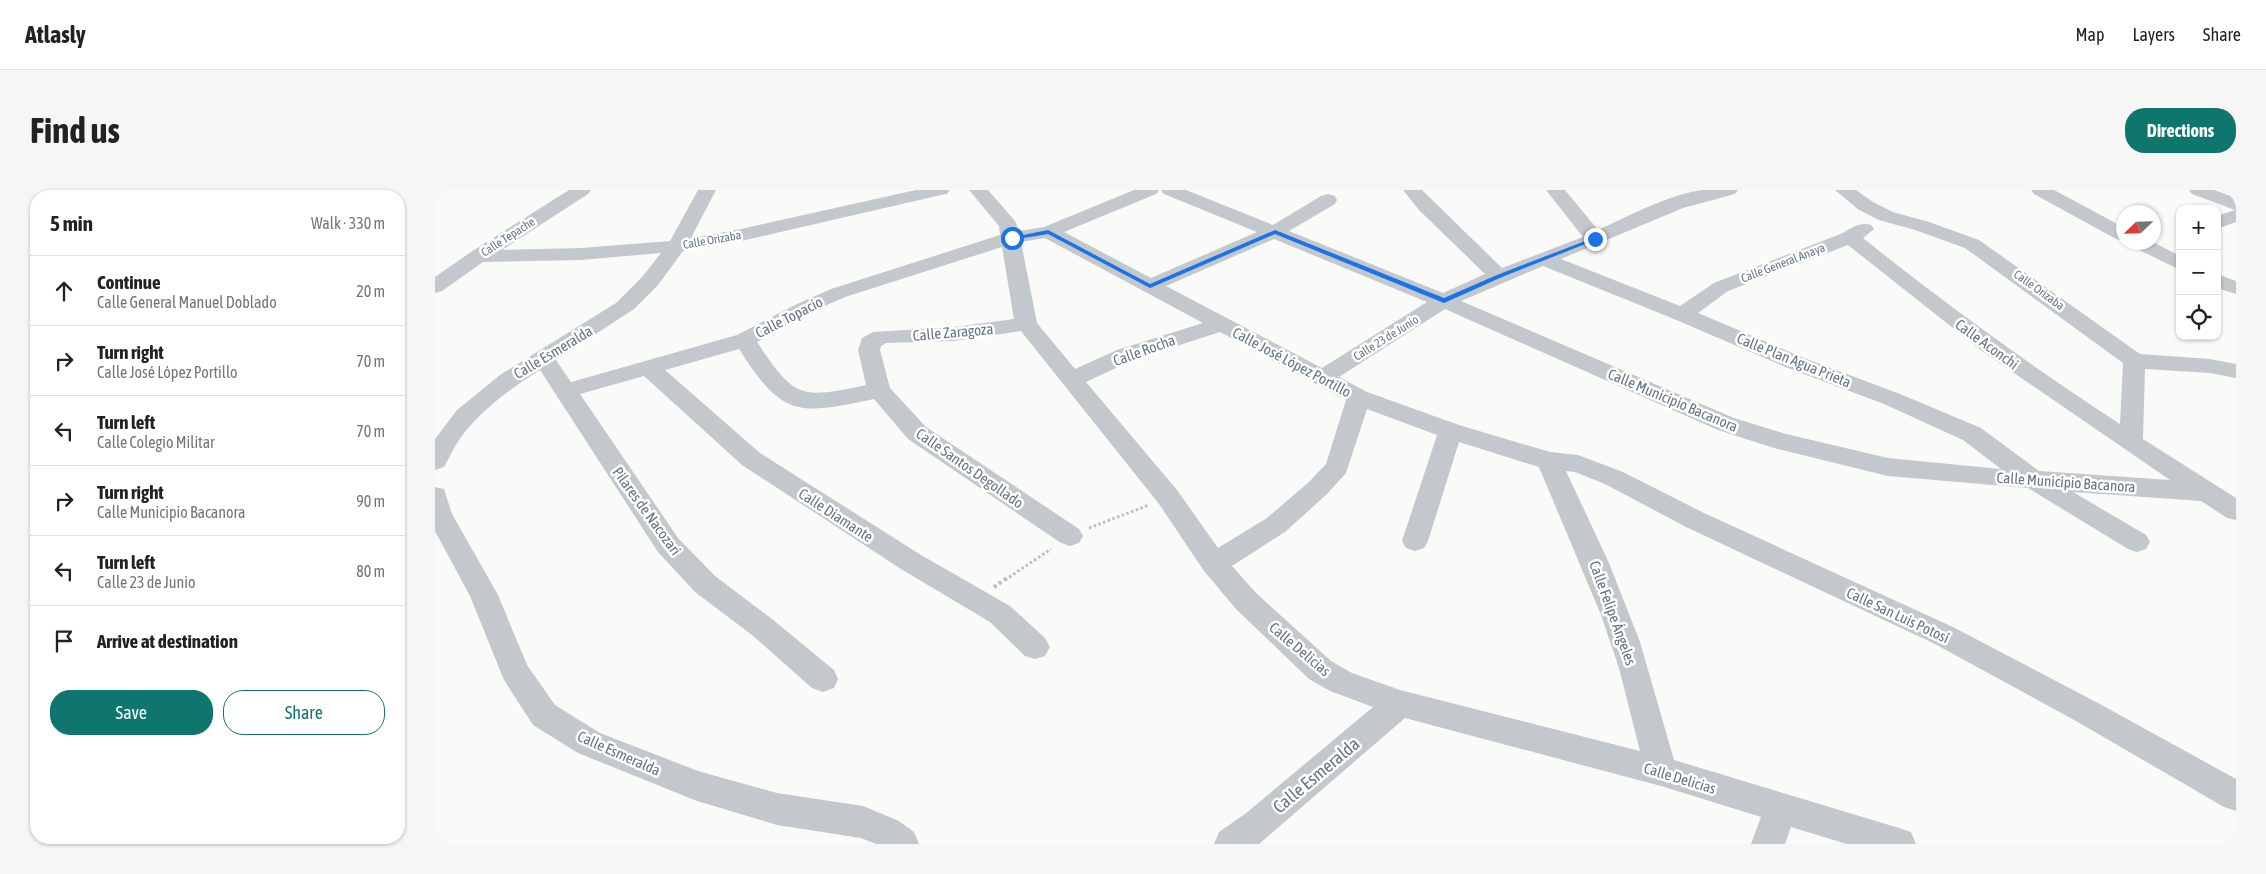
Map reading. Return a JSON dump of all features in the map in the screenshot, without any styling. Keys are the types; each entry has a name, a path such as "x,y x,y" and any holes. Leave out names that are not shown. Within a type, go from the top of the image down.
{"street":[{"name":"Calle Tepache","path":"435,287 478,256 582,190"},
{"name":"Calle Esmeralda","path":"435,461 443,444 475,405 511,377 627,305 653,277 675,246 707,190"},
{"name":"Calle Orizaba","path":"478,256 581,254 675,246 741,235 841,204 941,190"},
{"name":"Calle Delicias","path":"978,190 1008,225 1012,238 1026,324 1168,497 1214,564 1246,601 1300,653 1321,670 1341,682 1400,703 1661,771 1899,844"},
{"name":"Calle Topacio","path":"565,390 745,340 804,308 838,293 1012,238 1048,232 1150,190"},
{"name":"Calle Municipio Bacanora","path":"1170,190 1444,301 1726,424 1783,442 1888,467 1939,473 2207,492"},
{"path":"1412,190 1426,206 1499,276"},
{"path":"1555,190 1595,239"},
{"name":"Calle 23 de Junio","path":"1322,378 1444,301 1499,276 1545,260 1703,194 1729,190"},
{"name":"Calle Orizaba","path":"1844,190 1866,206 1886,216 1922,226 1972,244 1994,258 2134,361"},
{"path":"2040,190 2116,231"},
{"path":"2198,190 2236,204"},
{"path":"1150,286 1275,232 1328,200"},
{"name":"Calle General Anaya","path":"1682,314 1721,287 1850,237 1886,216"},
{"path":"2221,222 2236,216"},
{"name":"Calle José López Portillo","path":"1048,232 1359,398 1450,431 1549,461"},
{"name":"Calle Aconchi","path":"1850,237 1943,312 2011,362 2131,441"},
{"path":"2153,250 2176,262"},
{"name":"Calle Plan Agua Prieta","path":"1545,260 1682,314 1795,362 1892,399 1972,434 2032,479 2137,542"},
{"path":"2221,282 2236,288"},
{"name":"Calle Zaragoza","path":"881,337 954,334 1026,324"},
{"name":"Calle Rocha","path":"1071,380 1125,355 1220,325"},
{"name":"Calle Santos Degollado","path":"881,337 870,343 869,350 879,390 917,433 1070,536"},
{"path":"745,340 768,374 787,394 797,399 814,402 879,390"},
{"name":"Pilares de Nacozari","path":"544,358 641,507 668,545 705,584 762,627 823,679"},
{"path":"2236,371 2210,366 2134,361 2131,441 2236,511"},
{"name":"Calle Diamante","path":"648,367 751,459 911,562 1000,614 1035,647"},
{"path":"1214,564 1276,525 1318,488 1337,467 1359,398"},
{"path":"1415,541 1450,431"},
{"name":"Calle Felipe Ángeles","path":"1549,461 1598,570 1615,616 1633,667 1661,771"},
{"name":"Calle San Luis Potosí","path":"1549,461 1578,464 1614,478 1695,520 1943,635 2087,712 2236,796"},
{"name":"Calle Esmeralda","path":"435,496 439,514 484,595 515,671 543,715 589,743 697,786 777,809 863,822 887,832 902,844"},
{"name":"Calle Esmeralda","path":"1231,844 1257,825 1400,703"},
{"path":"1768,844 1781,809"}],"route":[{"path":"1012,238 1048,232 1150,286 1275,232 1444,301 1499,276 1545,260 1595,239"}]}
